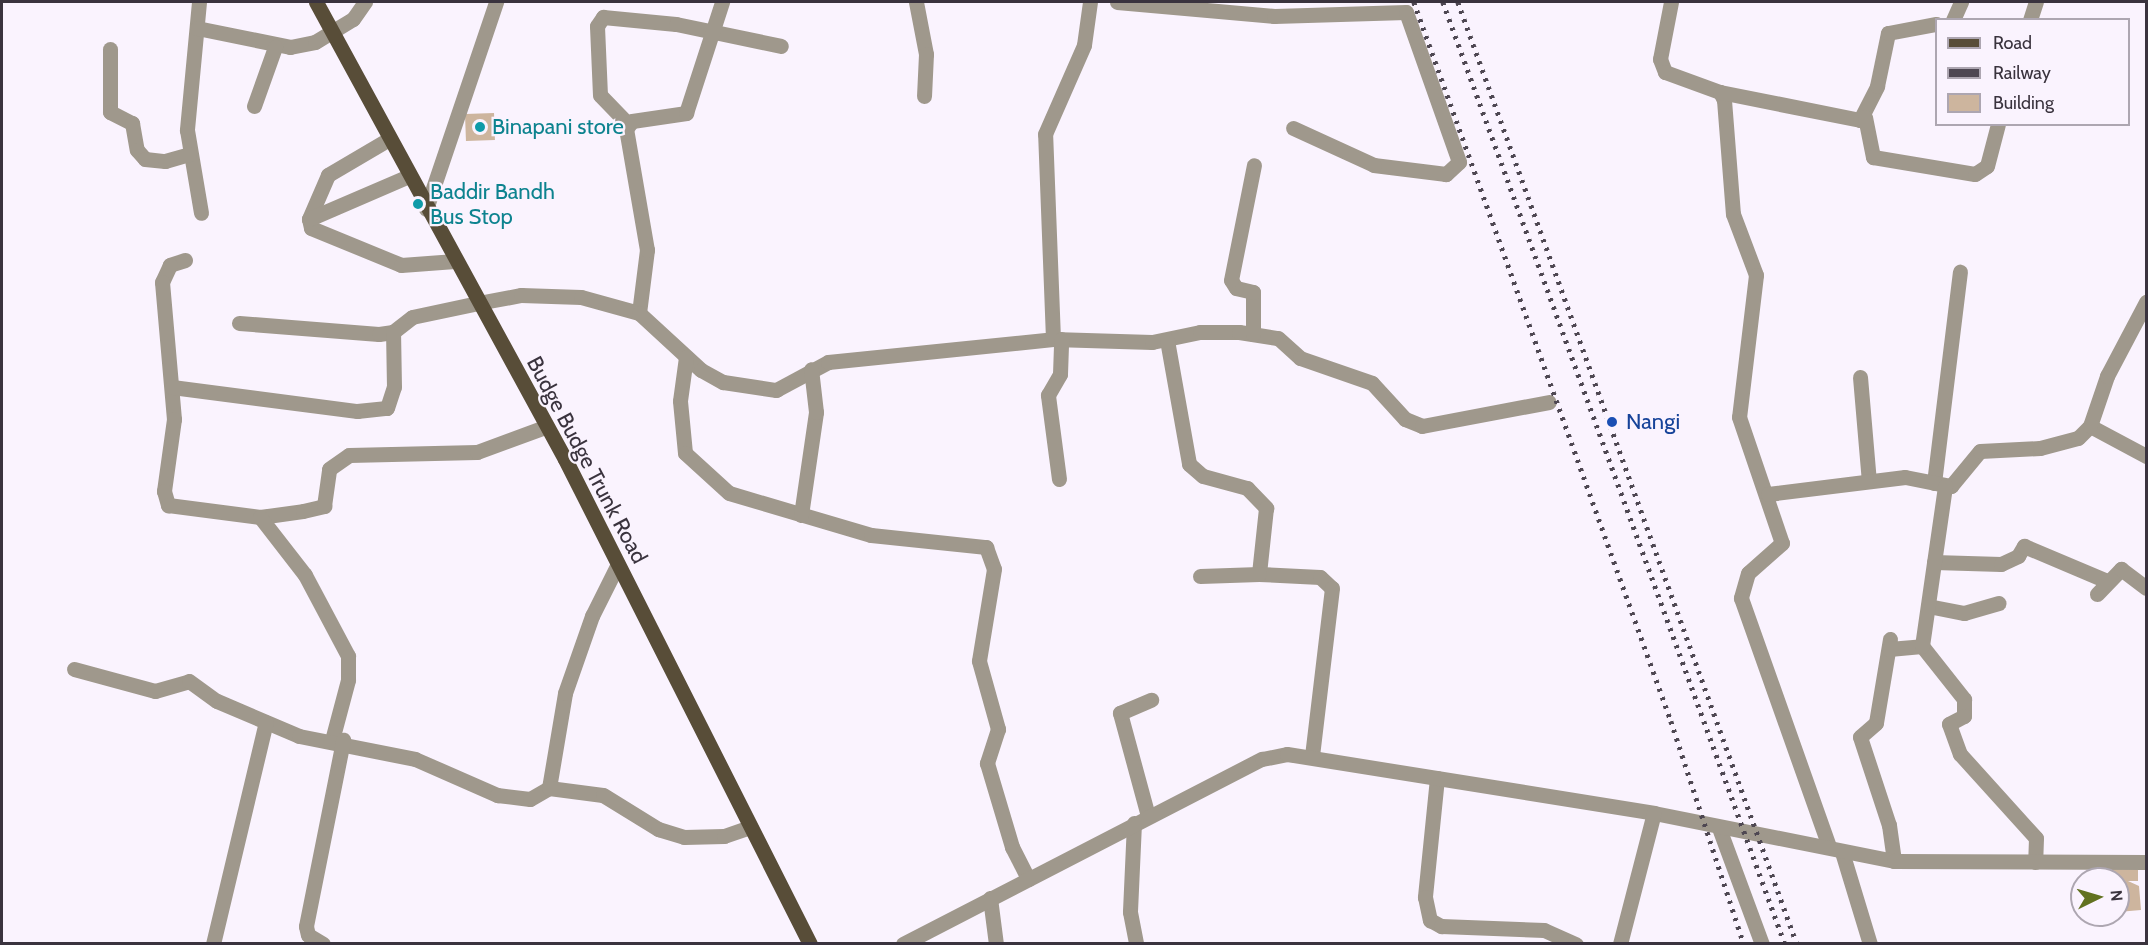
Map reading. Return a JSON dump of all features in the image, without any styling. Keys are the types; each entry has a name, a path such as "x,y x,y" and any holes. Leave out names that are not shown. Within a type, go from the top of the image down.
{"main road":[{"name":"Budge Budge Trunk Road","path":"316,2 545,427 810,944"}],"street":[{"path":"199,2 189,154 201,213"},
{"path":"197,28 275,47 315,42 352,20 365,2"},
{"path":"426,209 496,2"},
{"path":"628,124 686,113 722,2"},
{"path":"916,2 926,54 924,96"},
{"path":"1059,479 1048,395 1060,374 1045,134 1084,45 1090,2"},
{"path":"1117,2 1406,12 1459,162 1446,174 1374,165 1293,128"},
{"path":"1666,2 1660,59 1665,72 1720,92 1853,120 1865,117"},
{"path":"1954,18 1961,2"},
{"path":"2031,18 2036,2"},
{"path":"639,313 646,250 626,145 628,124 600,95 599,20 616,16 781,46"},
{"path":"1935,24 1888,33 1865,117 1874,157 1975,174 1987,165 1997,126"},
{"path":"254,106 275,47"},
{"path":"110,50 110,112 132,123 137,150 145,159 165,161 189,154"},
{"path":"1720,92 1733,214 1756,275 1739,417 1768,494 1782,543 1748,573 1741,598 1870,944"},
{"path":"309,219 328,175 389,139"},
{"path":"1253,334 1253,292 1236,288 1231,280 1254,165"},
{"path":"309,219 409,176"},
{"path":"309,219 317,234 401,266 455,261"},
{"path":"185,260 170,265 162,282 172,387 168,505 260,517 324,507 329,469 349,455 477,452 545,427"},
{"path":"1960,272 1934,562 1922,646 1964,699 1964,716 1949,724 1960,754 2036,838 2035,862"},
{"path":"239,323 393,332 411,317 478,303 521,295 581,297 639,313 686,357 723,382 758,390 776,390 811,369 828,362 1057,339 1167,340 1216,330 1278,338 1300,358 1372,383 1405,419 1422,426 1549,402"},
{"path":"1768,494 1917,477 1940,485 1959,483 1976,453 2050,446 2078,438 2090,426 2107,376 2146,302"},
{"path":"172,387 357,411 387,408 394,387 393,332"},
{"path":"1167,340 1189,464 1203,476 1247,488 1266,508 1258,574"},
{"path":"686,357 680,401 685,453 729,492 801,516 871,535 986,547 994,569 979,661 998,729 987,764 1028,879"},
{"path":"801,516 816,412 811,369"},
{"path":"1860,377 1869,481"},
{"path":"2090,426 2146,456"},
{"path":"260,517 305,575 348,656 348,680 306,926 308,935 323,944"},
{"path":"1934,562 2001,564 2018,556 2024,546 2102,587 2121,569 2146,588"},
{"path":"75,669 155,692 189,681 217,701 299,736 337,740 415,759 517,800 540,797 549,788 565,693 592,616 617,566"},
{"path":"1200,576 1258,574 1320,577 1332,588 1312,755"},
{"path":"1928,606 1964,613 1999,603"},
{"path":"1894,861 1889,825 1860,737 1876,723 1876,700 1889,644 1922,646"},
{"path":"1149,816 1120,713 1151,700"},
{"path":"213,944 266,722"},
{"path":"903,944 1262,759 1312,755 1654,813 1719,828 1894,861 2146,862"},
{"path":"1437,778 1425,897 1430,920 1441,926 1544,930 1576,944"},
{"path":"549,788 603,795 658,829 684,837 724,836 750,827"},
{"path":"1620,944 1654,813"},
{"path":"1134,824 1130,912 1136,944"},
{"path":"1719,828 1762,944"},
{"path":"990,898 996,944"}],"building":[{"name":"Binapani store","path":"494,113 495,140 466,141 465,114"},
{"path":"2130,868 2138,869 2138,881 2130,881"},
{"path":"2130,882 2139,886 2141,910 2130,911"}],"railway":[{"path":"1414,2 1671,721 1744,944"},
{"path":"1443,2 1785,944"},
{"path":"1458,2 1797,944"}],"place":[{"name":"Binapani store","path":"480,127"},
{"name":"Baddir Bandh Bus Stop","path":"418,204"},
{"name":"Nangi","path":"1612,422"}]}
